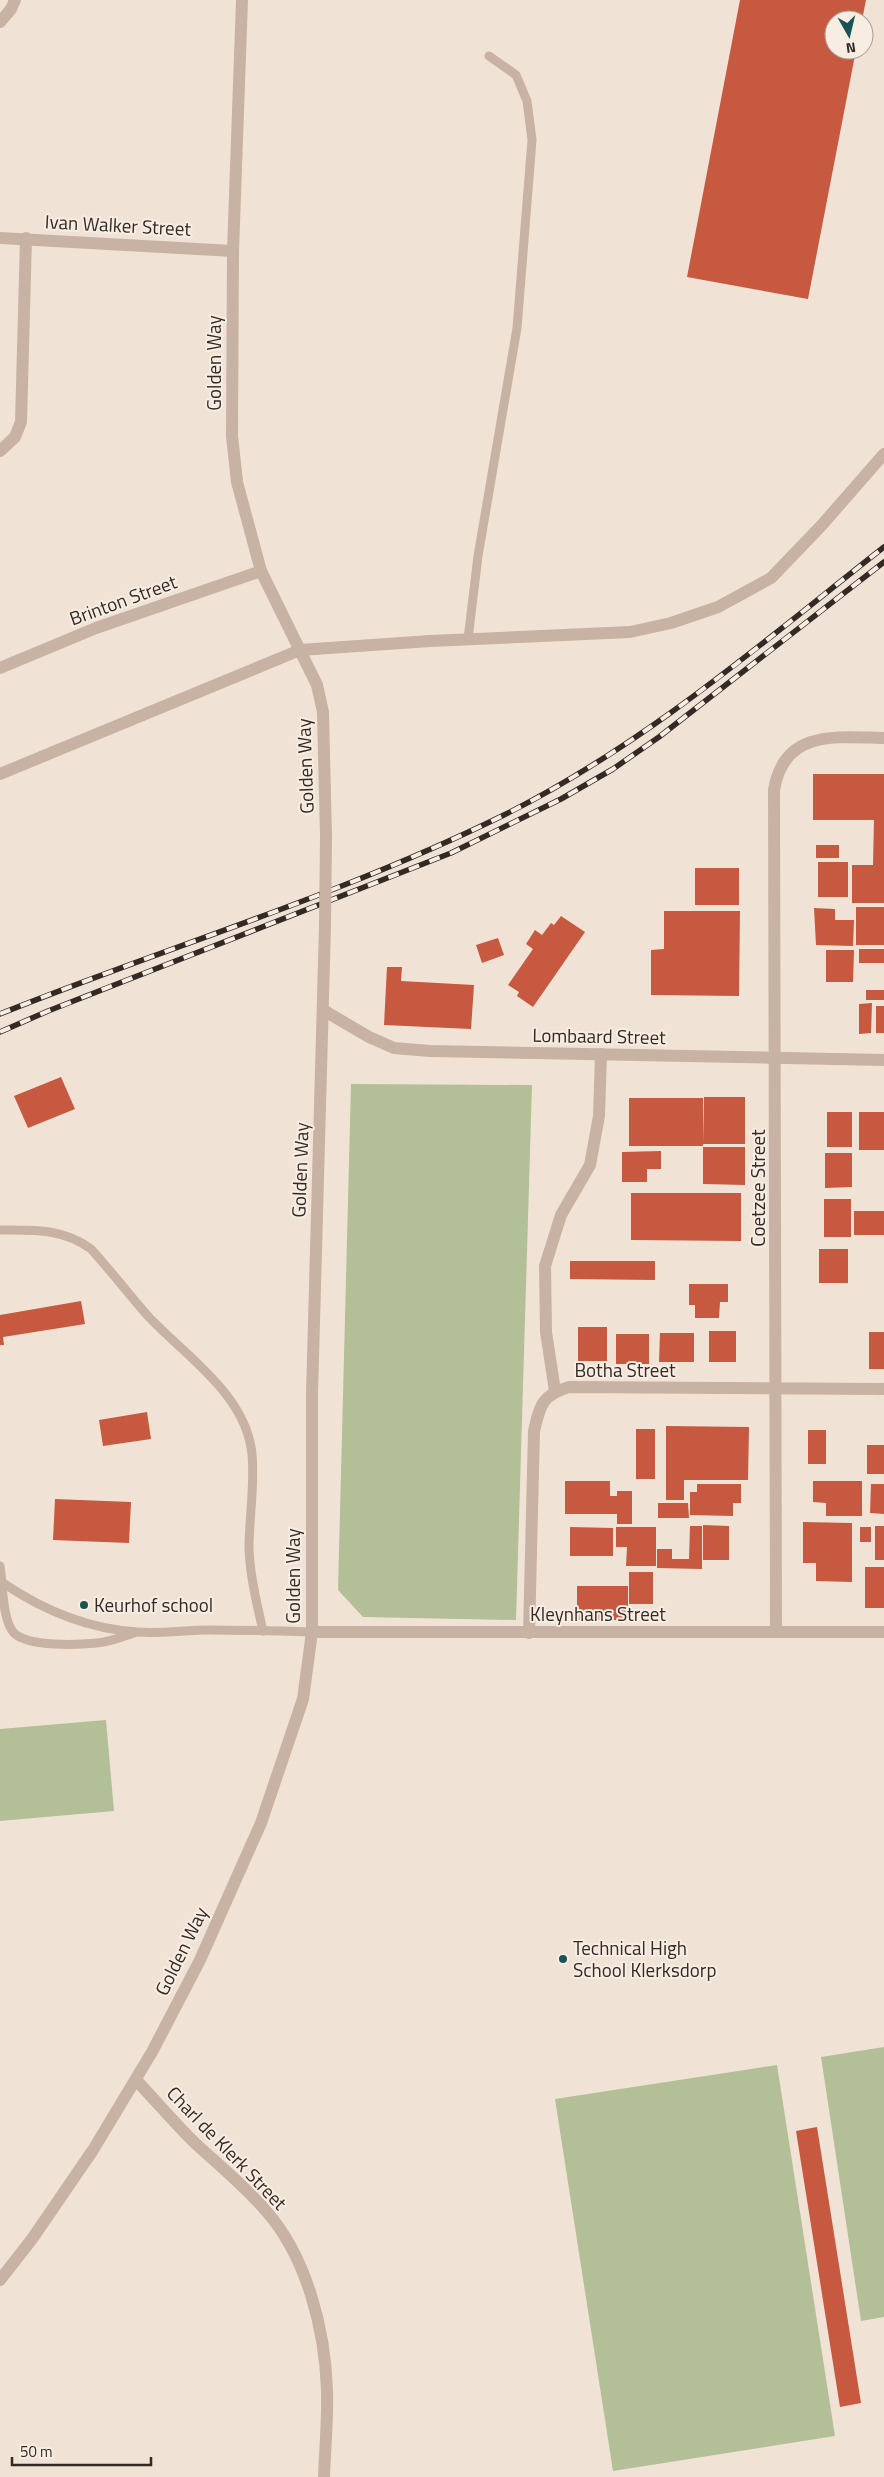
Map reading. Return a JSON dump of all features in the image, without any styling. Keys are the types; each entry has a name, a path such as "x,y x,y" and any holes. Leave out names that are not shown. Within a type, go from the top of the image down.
{"street":[{"path":"0,22 11,9 15,0"},
{"name":"Golden Way","path":"0,2280 32,2239 93,2150 136,2080 200,1960 260,1823 303,1699 312,1632 312,1394 325,926 326,837 323,712 317,685 261,571 237,482 232,436 233,251 242,0"},
{"name":"Ivan Walker Street","path":"0,238 233,251"},
{"path":"0,451 15,437 21,422 26,238"},
{"path":"0,774 300,650 630,632 672,623 718,607 771,578 821,526 884,454"},
{"name":"Brinton Street","path":"0,668 96,628 261,571"},
{"name":"Coetzee Street","path":"776,1632 777,1389 774,790 776,776 797,750 810,741 832,737 884,738"},
{"name":"Lombaard Street","path":"323,1010 369,1037 394,1048 430,1051 884,1060"},
{"path":"555,1391 546,1332 545,1266 561,1215 590,1165 599,1116 601,1054"},
{"name":"Botha Street","path":"529,1633 534,1431 538,1411 545,1399 555,1391 569,1387 884,1389"},
{"name":"Kleynhans Street","path":"312,1632 884,1632"},
{"name":"Charl de Klerk Street","path":"136,2080 195,2143 233,2176 268,2213 290,2245 306,2284 322,2348 327,2391 324,2477"}],"lane":[{"path":"468,640 478,556 517,328 532,140 527,101 516,75 489,56"},
{"path":"0,1230 44,1230 65,1234 79,1240 91,1249 148,1316 228,1398 246,1428 252,1454 249,1548 252,1577 263,1631"},
{"path":"0,1566 5,1609 9,1623 14,1633 25,1640 43,1643 97,1643 136,1632"},
{"path":"3,1583 25,1598 59,1614 79,1621 136,1632 312,1632"}],"green space":[{"path":"351,1084 532,1085 516,1620 363,1617 338,1590"},
{"path":"106,1720 114,1811 0,1821 0,1729"},
{"path":"884,2047 884,2317 861,2321 821,2057"},
{"path":"777,2065 835,2436 613,2471 555,2099"}],"building":[{"path":"740,0 866,0 864,10 824,10 824,60 854,60 808,299 687,277"},
{"path":"813,774 884,774 884,903 852,903 852,865 873,865 874,820 813,820"},
{"path":"816,845 839,845 839,858 816,858"},
{"path":"818,862 848,862 848,897 818,897"},
{"path":"695,868 739,868 739,905 695,905"},
{"path":"856,907 884,907 884,945 856,945"},
{"path":"814,908 835,909 835,920 854,920 853,946 816,945"},
{"path":"664,911 740,911 739,996 651,995 651,950 664,949"},
{"path":"561,916 585,932 533,1007 517,996 519,992 508,985 533,949 526,944 535,930 542,935 551,923 554,925"},
{"path":"498,938 504,955 482,963 476,945"},
{"path":"859,949 884,949 884,963 859,963"},
{"path":"826,950 854,950 853,982 826,982"},
{"path":"387,967 402,967 401,981 474,985 471,1029 384,1025"},
{"path":"866,990 884,990 884,1000 866,1000"},
{"path":"872,1003 871,1033 859,1034 859,1004"},
{"path":"876,1006 884,1006 884,1033 876,1033"},
{"path":"61,1077 75,1109 28,1128 14,1096"},
{"path":"704,1097 745,1097 745,1144 703,1144"},
{"path":"629,1098 703,1098 703,1146 629,1146"},
{"path":"827,1112 852,1112 852,1147 827,1147"},
{"path":"859,1112 884,1112 884,1150 859,1150"},
{"path":"703,1147 745,1147 745,1185 703,1184"},
{"path":"661,1151 661,1169 647,1169 647,1182 622,1182 622,1152"},
{"path":"825,1153 852,1153 852,1187 825,1188"},
{"path":"631,1193 741,1193 741,1241 631,1240"},
{"path":"824,1199 851,1199 851,1237 824,1237"},
{"path":"854,1211 884,1211 884,1235 854,1235"},
{"path":"819,1249 848,1249 848,1283 819,1283"},
{"path":"570,1261 655,1261 655,1280 570,1279"},
{"path":"689,1284 728,1284 728,1302 720,1302 719,1318 695,1318 695,1305 689,1305"},
{"path":"81,1301 85,1324 3,1337 4,1345 0,1345 0,1315"},
{"path":"578,1327 607,1327 607,1361 578,1361"},
{"path":"709,1331 736,1331 736,1362 709,1362"},
{"path":"869,1332 884,1332 884,1369 869,1369"},
{"path":"660,1333 694,1333 694,1362 659,1362"},
{"path":"616,1334 649,1334 649,1364 616,1364"},
{"path":"147,1412 151,1439 103,1446 99,1420"},
{"path":"666,1426 749,1427 748,1480 684,1480 684,1500 666,1500"},
{"path":"636,1429 655,1429 655,1479 636,1479"},
{"path":"808,1430 826,1430 826,1464 808,1464"},
{"path":"867,1445 884,1445 884,1474 867,1474"},
{"path":"565,1481 610,1481 610,1496 617,1496 617,1491 632,1491 632,1524 617,1524 617,1514 565,1514"},
{"path":"813,1481 862,1481 862,1516 826,1516 826,1503 813,1502"},
{"path":"697,1484 741,1484 741,1503 733,1503 733,1516 690,1515 690,1492 697,1492"},
{"path":"871,1484 884,1484 884,1514 870,1513"},
{"path":"55,1499 131,1502 129,1543 53,1540"},
{"path":"658,1503 688,1503 689,1518 658,1518"},
{"path":"803,1522 852,1523 852,1582 816,1581 816,1563 803,1563"},
{"path":"703,1525 729,1526 729,1560 703,1560"},
{"path":"690,1526 702,1526 702,1569 657,1568 657,1549 672,1549 672,1559 689,1559"},
{"path":"875,1526 884,1526 884,1560 875,1560"},
{"path":"570,1527 613,1528 613,1556 570,1556"},
{"path":"616,1527 656,1527 656,1566 626,1566 627,1547 616,1547"},
{"path":"860,1527 871,1527 871,1542 860,1542"},
{"path":"865,1567 884,1567 884,1608 865,1608"},
{"path":"629,1572 653,1572 653,1604 629,1604"},
{"path":"577,1586 628,1586 628,1620 577,1620"},
{"path":"817,2127 861,2403 840,2407 796,2131"}],"railway":[{"path":"0,1014 317,895 443,844 504,815 556,787 654,725 747,656 884,547"},
{"path":"0,1032 48,1011 451,853 561,799 613,769 659,737 884,562"}],"place":[{"name":"Keurhof school","path":"84,1605"},
{"name":"Technical High School Klerksdorp","path":"563,1959"}]}
